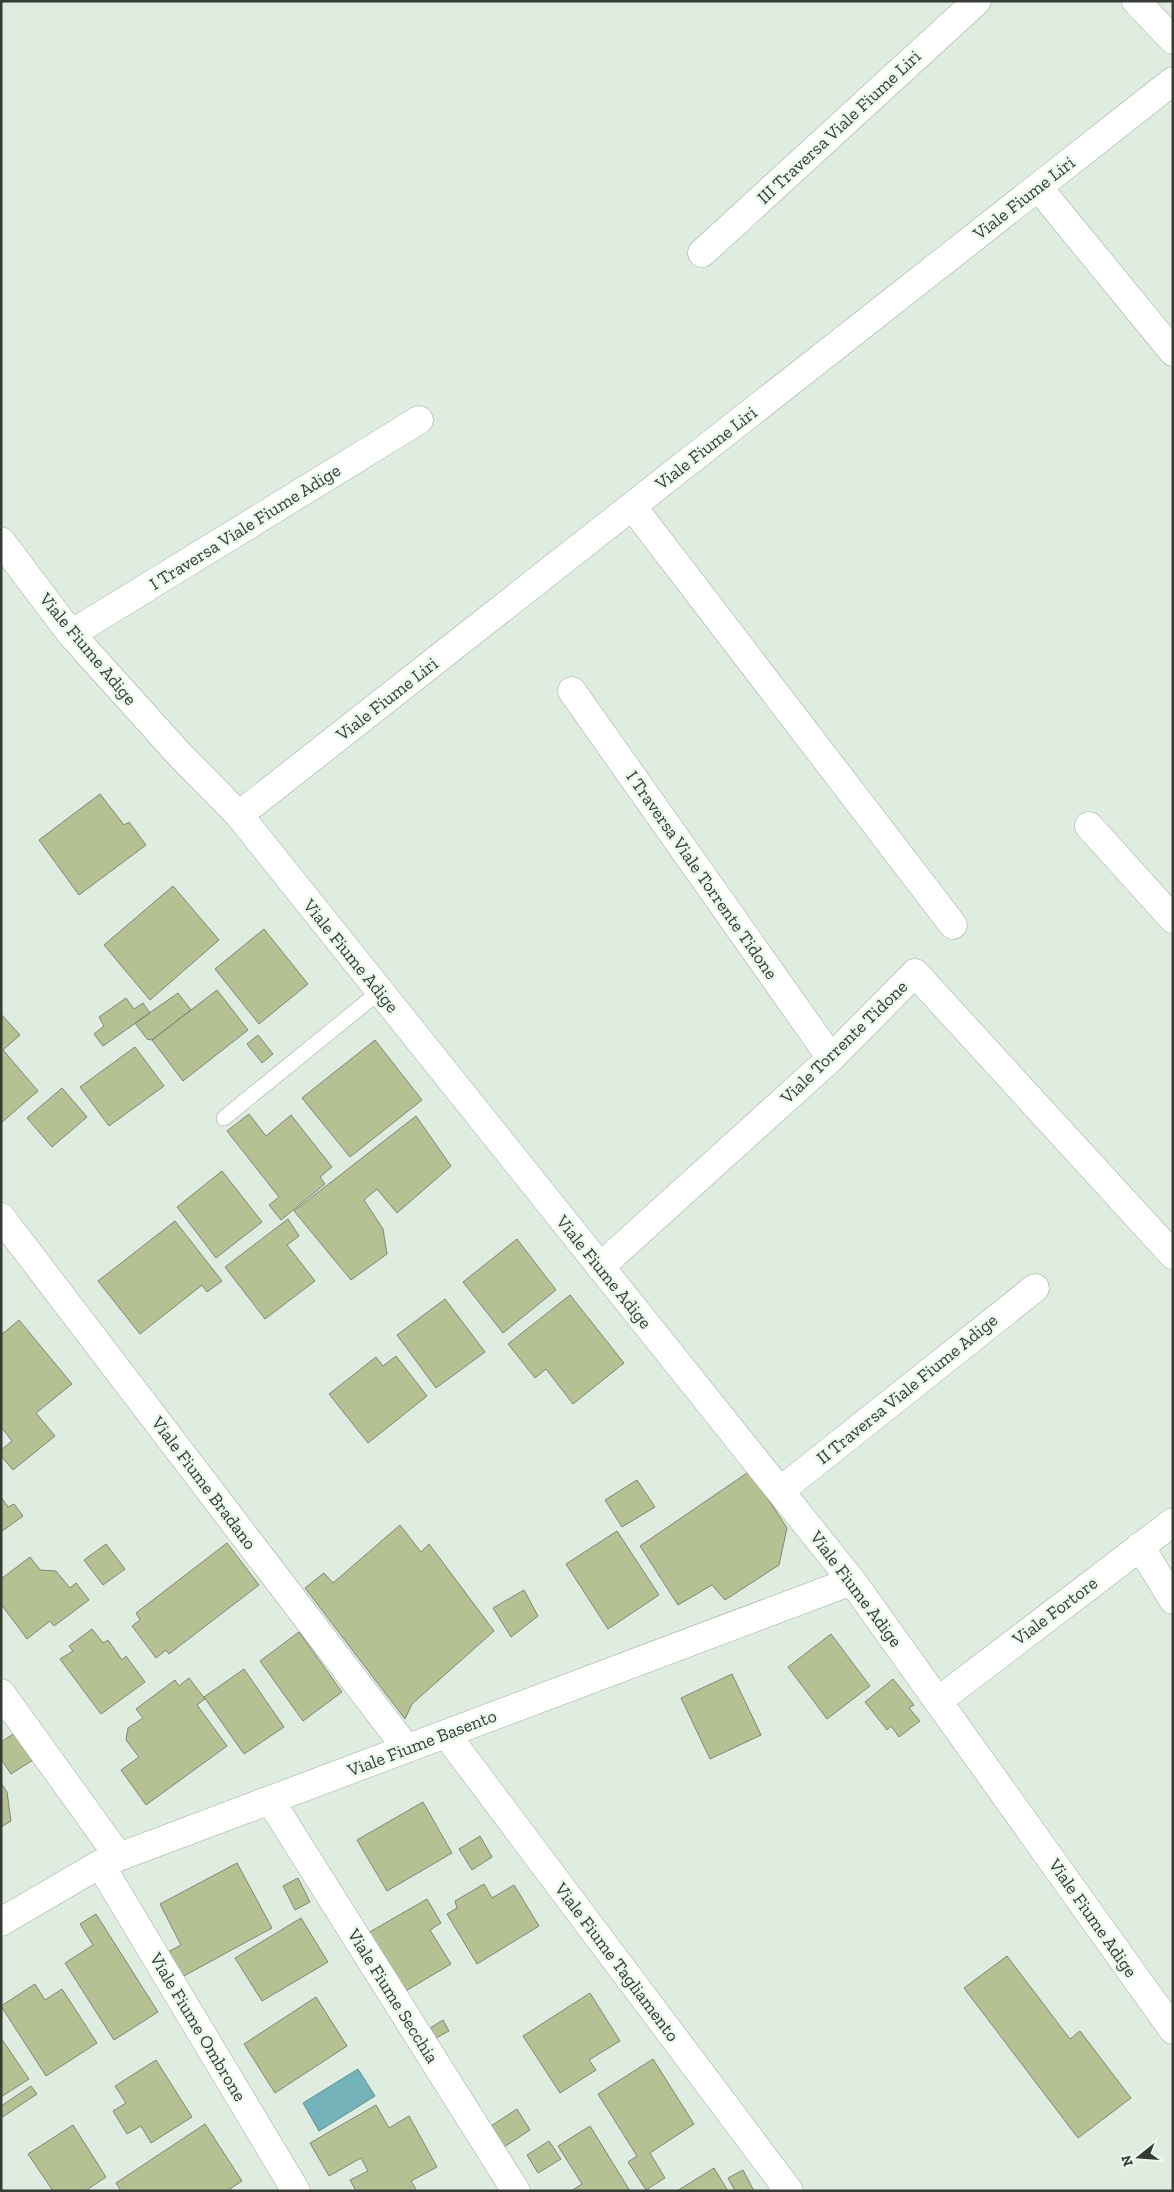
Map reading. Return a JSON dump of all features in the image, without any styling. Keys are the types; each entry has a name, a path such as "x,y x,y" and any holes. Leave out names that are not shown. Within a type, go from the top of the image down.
{"street":[{"name":"III Traversa Viale Fiume Liri","path":"702,253 977,1"},
{"path":"1136,1 1173,40"},
{"name":"Viale Fiume Liri","path":"239,815 1173,81"},
{"path":"1038,187 1173,352"},
{"name":"I Traversa Viale Fiume Adige","path":"71,634 419,420"},
{"path":"632,506 953,925"},
{"name":"Viale Fiume Adige","path":"1,541 71,634 179,754 239,815 852,1581 1173,2030"},
{"name":"I Traversa Viale Torrente Tidone","path":"572,692 831,1058"},
{"path":"1089,826 1173,918"},
{"name":"Viale Torrente Tidone","path":"600,1267 831,1058 915,973 1173,1255"},
{"name":"Viale Fiume Bradano","path":"1,1217 407,1749"},
{"name":"II Traversa Viale Fiume Adige","path":"780,1491 1035,1288"},
{"name":"Viale Fortore","path":"938,1701 1173,1522"},
{"path":"1140,1546 1173,1600"},
{"name":"Viale Fiume Basento","path":"1,1922 109,1860 852,1581"},
{"name":"Viale Fiume Ombrone","path":"1,1693 109,1860 296,2191"},
{"name":"Viale Fiume Tagliamento","path":"446,1734 789,2191"},
{"name":"Viale Fiume Secchia","path":"270,1800 516,2191"}],"lane":[{"path":"224,1118 380,992"}],"water":[{"path":"358,2069 375,2096 319,2131 303,2103"}],"building":[{"path":"100,794 124,825 129,822 146,845 79,895 39,840"},
{"path":"173,886 219,940 150,1000 104,945"},
{"path":"264,929 308,984 259,1024 215,969"},
{"path":"217,990 248,1030 183,1081 152,1040"},
{"path":"178,993 191,1010 152,1040 147,1039 135,1023"},
{"path":"126,998 134,1009 143,1003 150,1013 103,1046 94,1034 104,1026 99,1017"},
{"path":"1,1014 20,1035 3,1050 38,1091 1,1123"},
{"path":"258,1035 273,1054 262,1063 247,1044"},
{"path":"375,1040 422,1100 350,1157 302,1098"},
{"path":"135,1047 164,1086 109,1126 80,1087"},
{"path":"62,1088 87,1117 52,1147 27,1118"},
{"path":"249,1114 266,1136 291,1115 332,1167 320,1177 325,1184 281,1220 269,1205 279,1197 227,1131"},
{"path":"416,1116 451,1166 397,1213 377,1189 364,1200 383,1229 387,1254 351,1280 294,1211"},
{"path":"222,1171 262,1222 216,1258 177,1207"},
{"path":"288,1219 299,1236 287,1245 315,1281 265,1319 225,1267"},
{"path":"175,1221 222,1281 207,1292 202,1285 140,1334 98,1281"},
{"path":"517,1239 556,1290 503,1333 463,1282"},
{"path":"570,1295 624,1363 573,1404 546,1369 535,1378 508,1344"},
{"path":"445,1299 485,1352 436,1388 397,1335"},
{"path":"19,1320 72,1384 36,1413 55,1436 13,1470 1,1456 1,1450 12,1441 1,1427 1,1335"},
{"path":"396,1356 427,1396 368,1443 329,1394 376,1357 383,1366"},
{"path":"750,1471 787,1528 779,1565 725,1600 712,1585 678,1605 640,1546"},
{"path":"637,1480 655,1507 622,1527 605,1500"},
{"path":"1,1497 8,1507 14,1504 23,1516 1,1532"},
{"path":"400,1525 421,1552 429,1544 494,1631 412,1704 405,1719 305,1588 324,1573 333,1583"},
{"path":"617,1531 659,1595 608,1629 566,1564"},
{"path":"227,1543 259,1585 169,1654 166,1650 156,1658 132,1626 140,1620 136,1613"},
{"path":"106,1544 125,1569 103,1585 84,1560"},
{"path":"30,1557 40,1570 56,1571 70,1588 76,1583 89,1600 54,1626 50,1621 27,1639 1,1604 1,1579"},
{"path":"524,1590 538,1616 511,1637 493,1608"},
{"path":"92,1629 103,1643 108,1640 122,1660 126,1656 145,1682 101,1714 60,1659 73,1651 69,1646"},
{"path":"299,1632 342,1692 303,1721 260,1661"},
{"path":"831,1634 870,1686 827,1719 788,1667"},
{"path":"244,1669 284,1727 244,1754 204,1697"},
{"path":"732,1674 761,1735 710,1759 681,1698"},
{"path":"189,1678 205,1699 197,1705 227,1746 146,1805 121,1770 139,1757 126,1740 128,1728 143,1718 136,1709 175,1680 179,1686"},
{"path":"893,1679 914,1705 909,1708 920,1721 899,1737 891,1726 887,1730 865,1702"},
{"path":"18,1731 36,1758 11,1774 1,1759 1,1742"},
{"path":"1,1783 7,1792 11,1821 1,1827"},
{"path":"423,1802 452,1853 387,1891 357,1840"},
{"path":"480,1836 492,1857 472,1870 459,1849"},
{"path":"237,1863 272,1928 182,1977 168,1952 181,1945 160,1904"},
{"path":"298,1878 310,1902 295,1910 283,1886"},
{"path":"484,1884 492,1898 514,1885 539,1926 477,1964 447,1914 457,1908 455,1901"},
{"path":"427,1899 441,1923 430,1930 451,1964 404,1992 368,1933"},
{"path":"96,1914 158,2012 114,2040 65,1963 93,1945 80,1924"},
{"path":"301,1918 328,1962 262,2001 235,1958"},
{"path":"1007,1956 1070,2039 1080,2031 1131,2098 1078,2138 964,1988"},
{"path":"35,1984 45,2000 62,1989 97,2043 46,2076 1,2006"},
{"path":"590,1993 620,2041 589,2060 596,2070 560,2093 523,2036"},
{"path":"316,1997 347,2046 275,2093 244,2044"},
{"path":"443,2020 449,2031 436,2038 430,2028"},
{"path":"1,2038 29,2079 1,2097"},
{"path":"653,2059 694,2124 650,2153 665,2178 646,2190 628,2162 637,2156 598,2094"},
{"path":"156,2060 192,2117 151,2143 141,2126 127,2134 113,2111 126,2103 115,2086"},
{"path":"31,2086 37,2094 1,2118 1,2106"},
{"path":"376,2105 389,2128 409,2116 437,2167 411,2181 417,2191 356,2191 350,2180 368,2171 361,2158 329,2176 310,2143"},
{"path":"517,2109 530,2130 504,2147 491,2126"},
{"path":"205,2124 242,2181 227,2191 121,2191 116,2183"},
{"path":"73,2125 106,2177 85,2191 53,2191 28,2154"},
{"path":"590,2126 630,2191 571,2191 582,2184 558,2146"},
{"path":"549,2141 561,2159 538,2173 527,2155"},
{"path":"714,2168 728,2191 677,2191"},
{"path":"743,2170 754,2191 735,2191 728,2178"}]}
